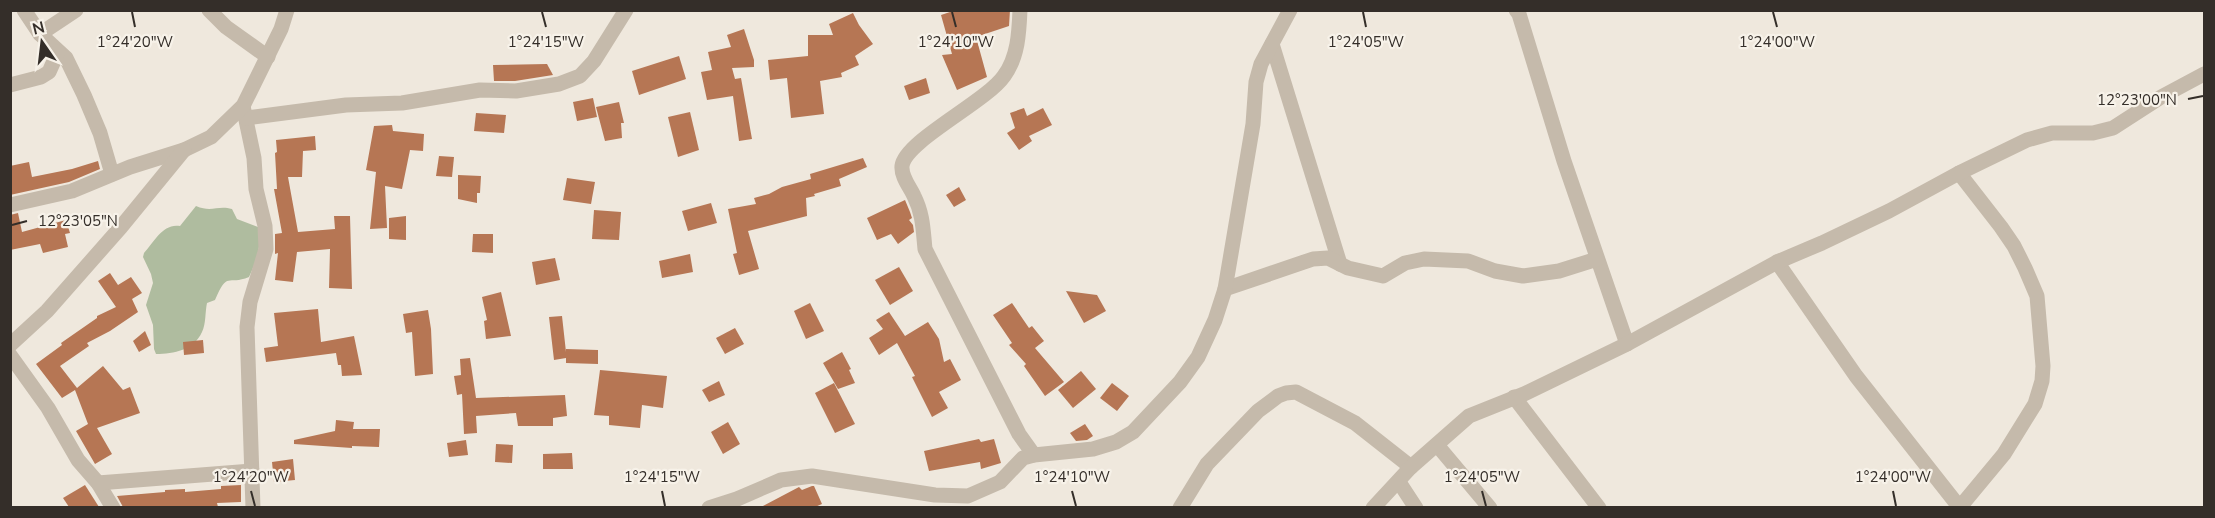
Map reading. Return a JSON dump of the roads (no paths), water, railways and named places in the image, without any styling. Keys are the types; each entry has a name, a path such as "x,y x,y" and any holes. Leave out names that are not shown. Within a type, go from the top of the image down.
{"street":[{"path":"24,10 40,34 66,58 100,133 112,174"},
{"path":"40,34 76,10"},
{"path":"209,10 226,27 267,57"},
{"path":"10,205 72,191 112,174 184,150 211,137 244,112 281,29 287,10"},
{"path":"244,112 402,103 480,90 516,91 559,84 580,76 594,61 627,10"},
{"path":"1020,10 1020,29 1015,57 1004,76 987,95 942,124 906,156 902,166 922,217 925,249 928,256 1019,434 1034,455"},
{"path":"709,507 737,499 781,480 812,476 935,495 968,496 1000,482 1023,458 1093,449 1116,442 1133,432 1180,382 1198,357 1215,320 1225,289 1253,124 1256,82 1261,64 1290,10"},
{"path":"1516,10 1564,161 1627,344"},
{"path":"1272,44 1340,264"},
{"path":"10,85 41,77 49,72 58,52"},
{"path":"1373,507 1411,467 1468,416 1514,398 1627,344 1777,262 1880,215 2027,140 2052,133 2093,134 2113,129 2161,97 2205,74"},
{"path":"244,112 254,158 256,189 265,226 266,249 250,302 247,327 253,507"},
{"path":"13,336 47,311 121,227 184,150"},
{"path":"1777,262 1856,376 1960,507 2004,454 2035,404 2042,381 2043,366 2037,296 2025,268 2001,227 1959,173"},
{"path":"1225,289 1313,259 1328,258 1376,276 1383,276 1413,260 1468,261 1495,271 1523,276 1559,271 1597,259"},
{"path":"10,355 48,408 78,460 98,483 113,507"},
{"path":"1180,507 1207,464 1258,411 1286,393 1296,392 1355,423 1411,467"},
{"path":"1514,398 1599,507"},
{"path":"1437,445 1490,507"},
{"path":"98,483 252,471"},
{"path":"1399,482 1416,507"}]}
